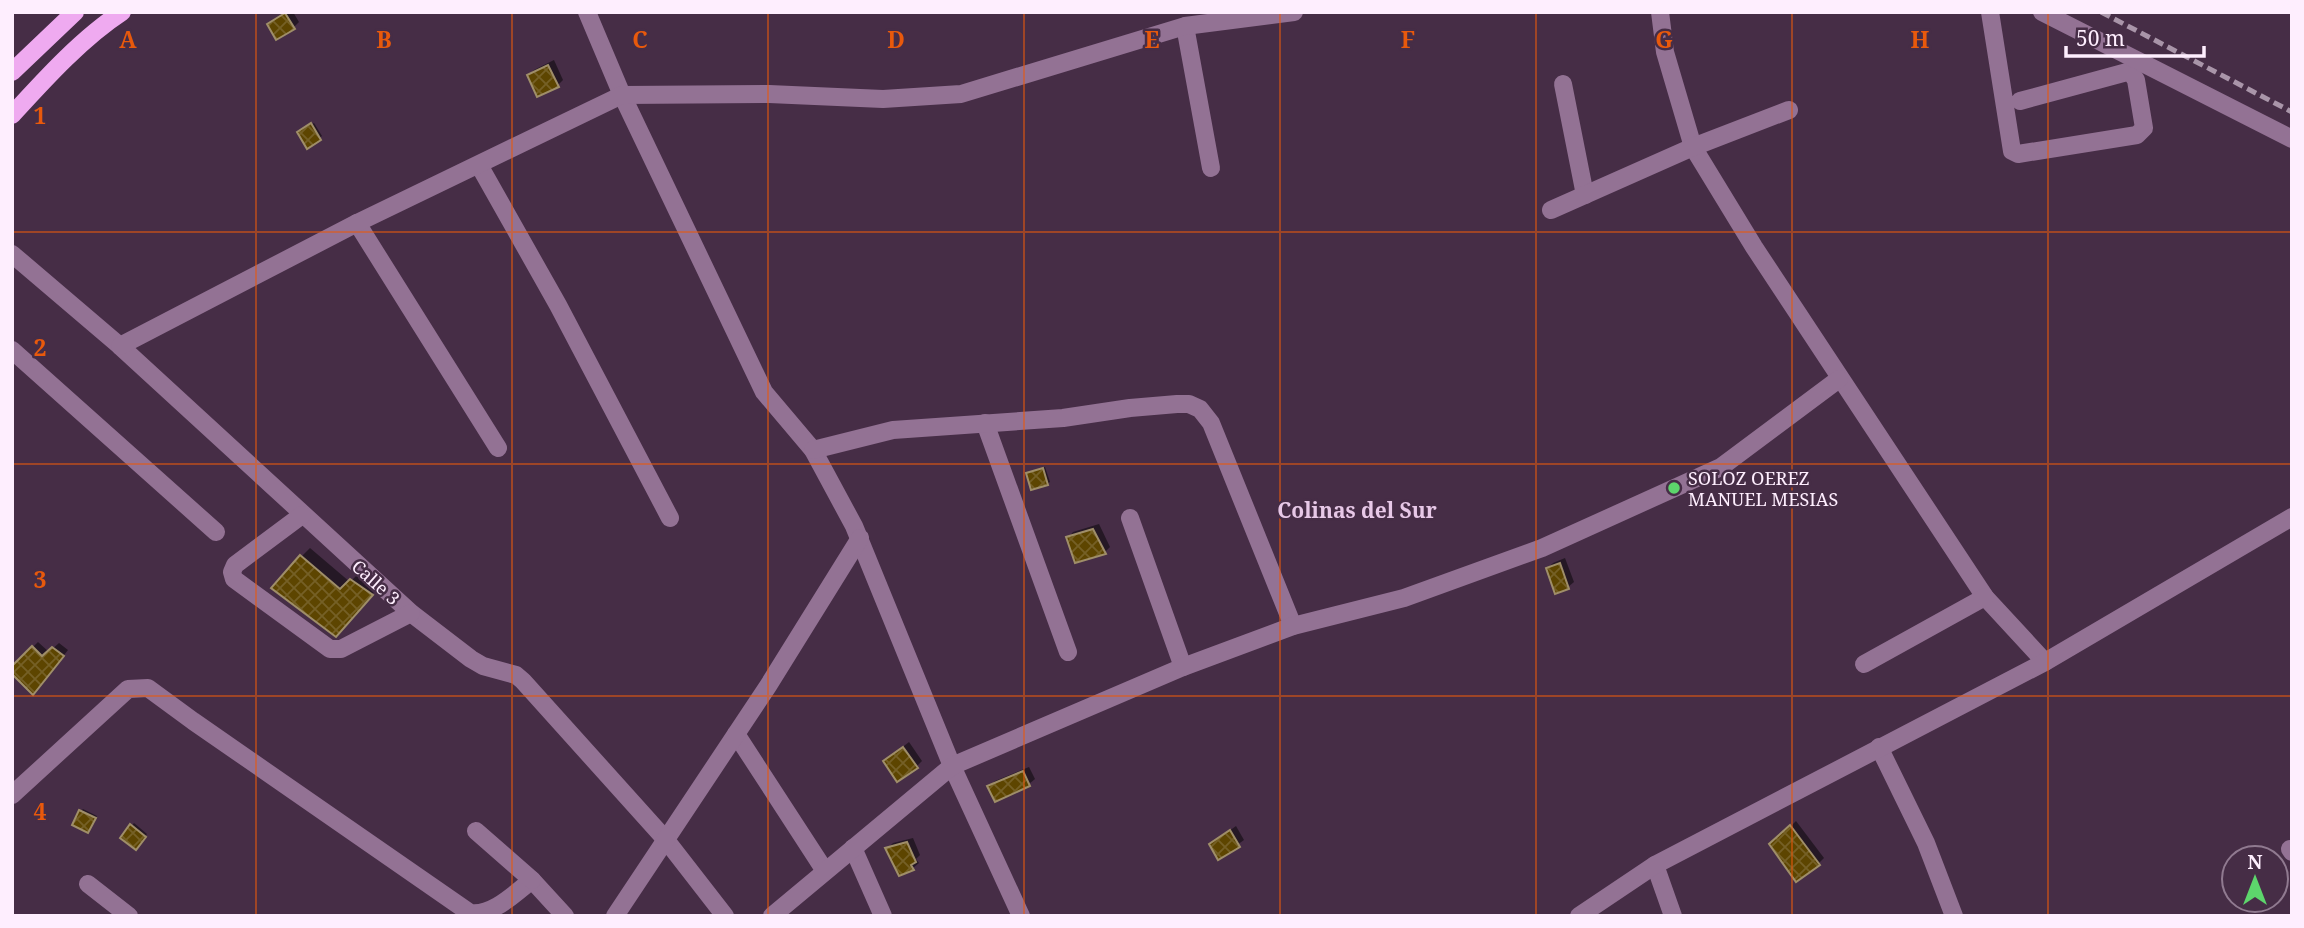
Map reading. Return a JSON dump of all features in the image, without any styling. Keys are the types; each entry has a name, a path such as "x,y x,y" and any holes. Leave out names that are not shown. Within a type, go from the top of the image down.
{"main road":[{"path":"12,72 75,12"},
{"path":"12,115 106,23 122,12"}],"street":[{"path":"587,12 622,95 764,392 813,450 860,538 952,766 1021,916"},
{"path":"120,346 357,223 622,95 769,94 883,99 961,94 1185,26 1294,12"},
{"path":"1661,12 1665,52 1693,147 1839,379 1985,597 2045,662"},
{"path":"1990,12 2012,151 2018,154 2137,135 2144,128 2136,80 2127,72 2020,101"},
{"path":"2042,12 2292,139"},
{"path":"1185,26 1211,168"},
{"path":"1563,84 1585,195"},
{"path":"1551,210 1693,147 1789,110"},
{"path":"479,165 558,305 670,519"},
{"path":"357,223 498,448"},
{"name":"Calle 3","path":"12,254 120,346 411,613 471,659 483,666 516,675 523,681 666,840 725,916"},
{"path":"12,350 216,532"},
{"path":"772,916 952,766 1183,667 1293,626 1404,598 1542,548 1721,467 1839,379"},
{"path":"813,450 893,430 1063,418 1130,408 1189,404 1200,409 1211,423 1293,626"},
{"path":"985,423 1068,652"},
{"path":"302,515 235,565 232,572 234,579 330,649 341,649 411,613"},
{"path":"1130,517 1183,667"},
{"path":"1579,916 1654,865 2045,662 2292,517"},
{"path":"615,916 736,734 860,538"},
{"path":"1864,664 1985,597"},
{"path":"12,795 128,689 148,688 470,913 479,914 492,909 532,880"},
{"path":"736,734 825,871"},
{"path":"1879,747 1926,843 1954,916"},
{"path":"476,831 532,880 565,916"},
{"path":"853,848 883,916"},
{"path":"1654,865 1673,916"},
{"path":"88,884 129,916"}],"building":[{"path":"285,13 295,29 276,40 267,24"},
{"path":"548,65 559,87 537,97 527,75"},
{"path":"311,123 321,140 307,149 297,132"},
{"path":"1043,468 1048,485 1031,490 1026,473"},
{"path":"1093,529 1106,554 1075,563 1066,537"},
{"path":"300,555 340,589 350,579 373,595 336,637 271,588"},
{"path":"1560,563 1569,589 1555,594 1546,568"},
{"path":"32,646 42,656 52,647 64,656 33,695 12,674 12,666"},
{"path":"903,747 918,768 897,782 883,761"},
{"path":"1023,771 1030,786 995,802 987,786"},
{"path":"79,810 96,818 88,833 72,825"},
{"path":"130,824 146,837 136,850 120,838"},
{"path":"1790,825 1820,865 1796,882 1769,844"},
{"path":"1230,830 1240,847 1218,860 1209,844"},
{"path":"907,842 916,862 911,865 914,870 899,876 885,848"}],"railway":[{"path":"2101,12 2292,112"}],"place":[{"name":"SOLOZ OEREZ MANUEL MESIAS","path":"1674,488"}],"district":[{"name":"Colinas del Sur","path":"1357,510"}]}
